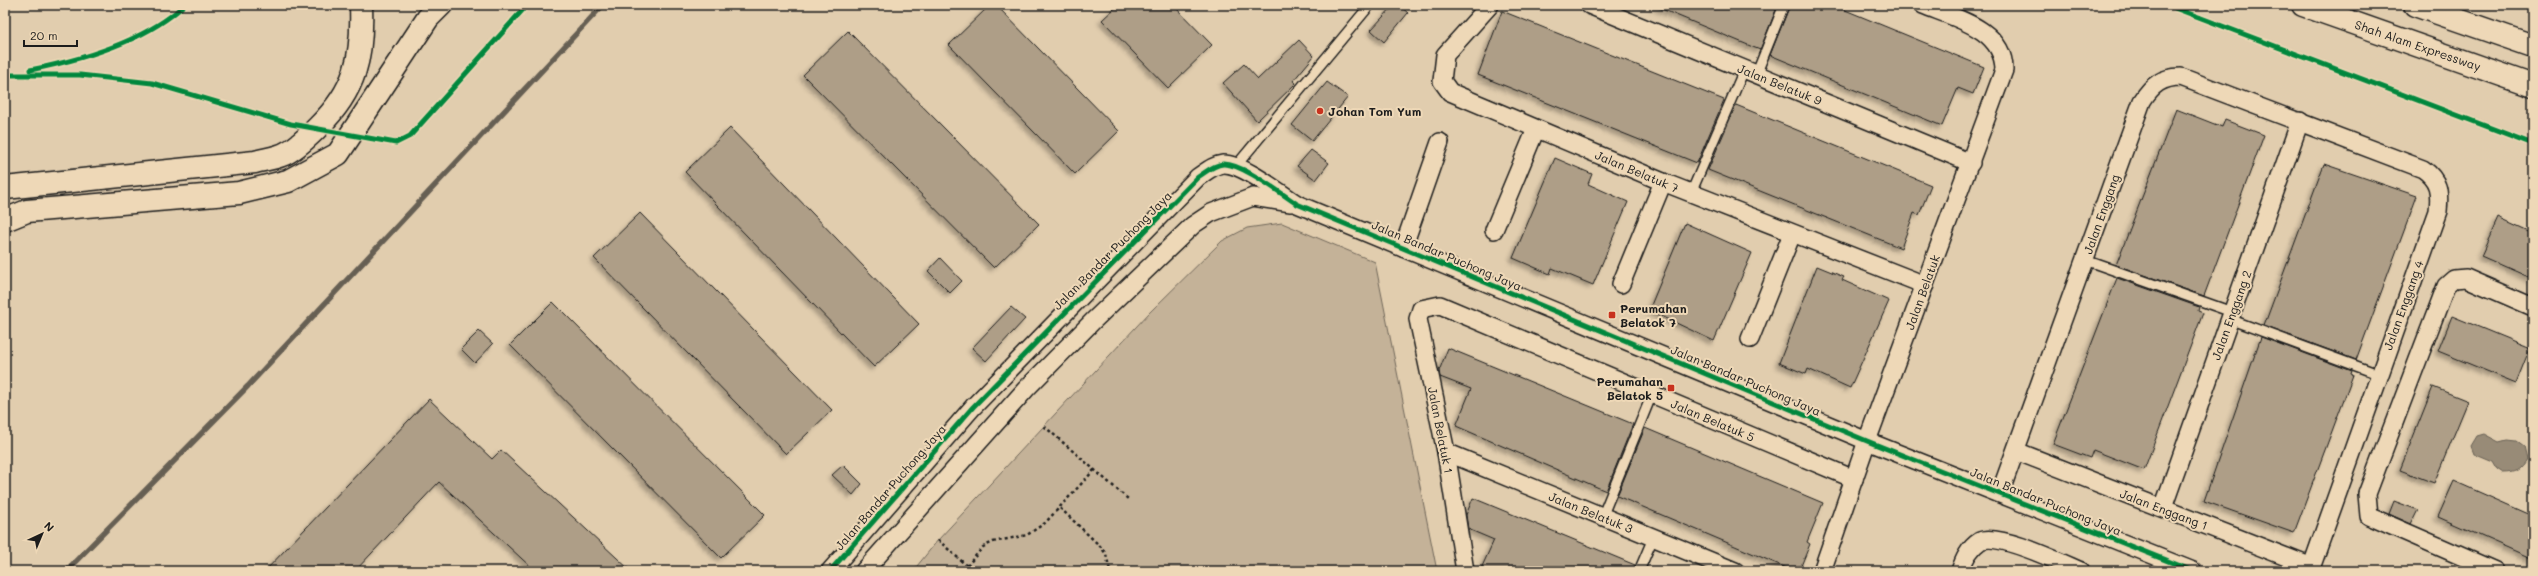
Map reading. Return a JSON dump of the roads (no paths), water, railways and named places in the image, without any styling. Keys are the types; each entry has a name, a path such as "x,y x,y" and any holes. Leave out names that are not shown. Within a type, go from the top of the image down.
{"highway":[{"path":"5,188 256,162 287,153 308,137 334,111 347,93 357,68 362,39 361,5"},
{"path":"5,220 27,211 239,193 288,181 338,154 428,18 441,5"},
{"name":"Shah Alam Expressway","path":"2303,5 2533,86"},
{"path":"2415,5 2533,46"}],"street":[{"name":"Jalan Belatuk 7","path":"1490,5 1445,55 1442,81 1450,92 1663,182 1925,285"},
{"name":"Jalan Belatuk 9","path":"1589,5 1971,163"},
{"name":"Jalan Belatuk","path":"1822,571 1867,441 1971,163 2004,70 2004,57 1997,44 1973,25 1924,5"},
{"name":"Jalan Enggang","path":"2000,493 2142,101 2157,82 2169,77 2181,77 2300,121"},
{"name":"Jalan Enggang 2","path":"2163,508 2300,121"},
{"name":"Jalan Enggang 4","path":"2300,121 2422,169 2432,176 2438,186 2438,211 2378,374 2311,569"},
{"path":"1494,230 1536,129"},
{"path":"1403,248 1440,142"},
{"name":"Jalan Bandar Puchong Jaya","path":"830,571 973,407 1198,177 1211,168 1223,164 1236,166 1297,204 1867,441 2193,571"},
{"path":"1621,284 1663,182"},
{"name":"Jalan Bandar Puchong Jaya","path":"864,571 1026,389 1093,321 1194,225 1211,213 1253,198 1297,204"},
{"path":"1750,339 1792,234"},
{"path":"2495,571 2369,516 2367,494 2446,286 2454,279 2466,278 2533,307"},
{"name":"Jalan Belatuk 5","path":"1440,305 1854,479"},
{"name":"Jalan Belatuk 1","path":"1440,305 1421,309 1418,319 1446,452 1465,571"},
{"name":"Jalan Enggang 1","path":"2016,451 2163,508 2311,569"},
{"name":"Jalan Belatuk 3","path":"1446,452 1735,571"},
{"path":"1960,571 1970,548 1982,540 2007,541 2081,571"}],"lane":[{"path":"1236,166 1370,5"},
{"path":"1691,193 1784,5"},
{"path":"2085,260 2378,374"},
{"path":"1602,516 1652,394"},
{"path":"1639,571 1653,538"}],"waterway":[{"path":"66,571 248,386 603,5"}],"place":[{"name":"Johan Tom Yum","path":"1320,111"},
{"name":"Perumahan Belatok 7","path":"1612,315"},
{"name":"Perumahan Belatok 5","path":"1671,388"}]}
